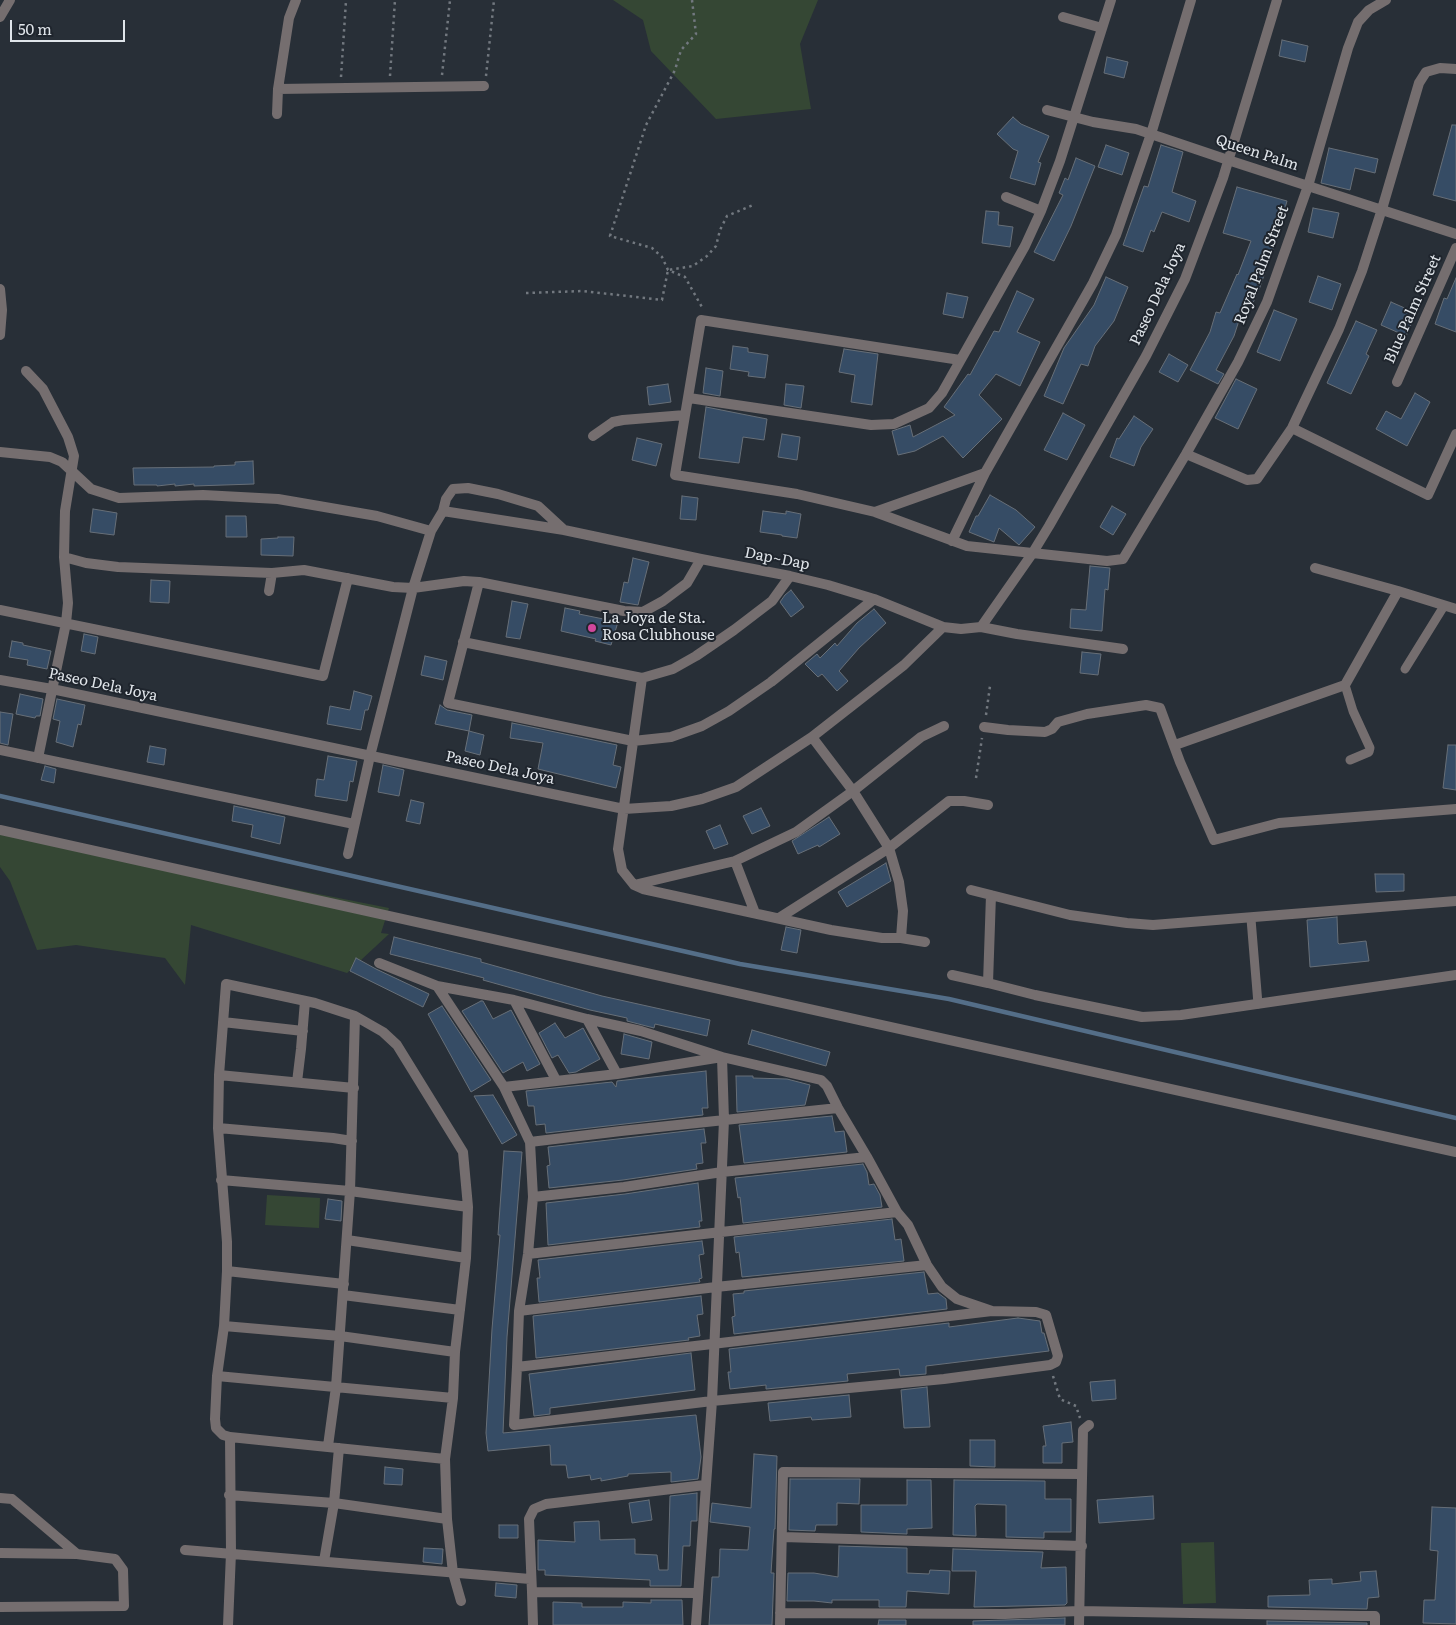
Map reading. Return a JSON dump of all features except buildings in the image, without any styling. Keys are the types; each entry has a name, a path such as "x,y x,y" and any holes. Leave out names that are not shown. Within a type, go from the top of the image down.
{"street":[{"path":"0,17 10,0"},
{"path":"277,114 278,89 290,18 296,0"},
{"path":"689,398 870,425 894,424 929,408 942,393 1041,212 1074,118 1110,0"},
{"path":"952,541 985,473 1105,260 1116,235 1151,134 1191,0"},
{"name":"Paseo Dela Joya","path":"981,627 1032,554 1146,356 1185,280 1228,160 1277,0"},
{"name":"Royal Palm Street","path":"1032,554 1107,561 1123,559 1238,362 1267,302 1308,186 1348,48 1358,22 1369,10 1386,0"},
{"path":"1063,17 1102,28"},
{"path":"1186,454 1247,480 1257,478 1292,428 1340,329 1362,271 1420,83 1426,72 1440,68 1456,70"},
{"path":"278,89 484,86"},
{"name":"Queen Palm","path":"1047,110 1074,118 1136,129 1456,234"},
{"path":"1006,197 1041,212"},
{"name":"Blue Palm Street","path":"1397,382 1456,248"},
{"path":"0,289 0,335"},
{"path":"960,360 701,320 675,475 797,494 875,512 967,546 1032,554"},
{"path":"26,371 44,389 68,438 74,456 65,511 64,558 68,603 66,623 38,758"},
{"path":"593,436 612,422 685,415"},
{"path":"1292,428 1428,495 1456,434"},
{"path":"0,452 50,456 62,462 91,490 119,498 203,495 278,499 377,516 431,530"},
{"path":"875,512 985,473"},
{"path":"348,854 370,756 413,588 431,530 443,511 446,499 453,489 468,488 498,494 538,506 564,530"},
{"name":"Dap~Dap","path":"443,511 564,530 790,576 828,585 874,600 943,627 961,629 981,627 1123,649"},
{"path":"64,558 118,567 272,574 304,570 393,587 413,588 464,581 479,582 624,611 643,612 663,601 687,583 700,559"},
{"path":"1315,568 1456,609"},
{"path":"269,591 272,574"},
{"path":"463,642 642,678 673,669 734,630 772,600 790,576"},
{"path":"0,610 322,676 348,578"},
{"path":"479,582 448,702 633,741 671,737 702,726 771,682 874,600"},
{"path":"1175,745 1344,685 1398,591"},
{"name":"Paseo Dela Joya","path":"0,680 52,689 624,809 671,806 702,799 736,787 812,737 904,665 943,627"},
{"path":"642,678 618,849 622,870 634,885 643,889 856,934 925,942"},
{"path":"984,727 1046,732 1052,729 1058,722 1072,717 1146,704 1160,708 1214,840 1279,823 1456,808"},
{"path":"634,885 735,861 796,832 921,738 944,726"},
{"path":"812,737 853,791 889,848 899,882 902,902 901,938"},
{"path":"0,750 354,824"},
{"path":"779,918 889,848 949,801 964,800 988,805"},
{"path":"0,830 1456,1152"},
{"path":"735,861 754,913"},
{"path":"971,890 1070,915 1153,925 1456,901"},
{"path":"988,983 991,896"},
{"path":"379,963 437,986 514,1000 641,1031 722,1057 821,1080 827,1086 897,1212 908,1225 927,1265 942,1287 957,1299 992,1311"},
{"path":"952,975 1035,995 1142,1017 1181,1015 1456,975"},
{"path":"446,1459 230,1437 223,1435 216,1428 217,1376 224,1326 227,1271 227,1242 218,1128 219,1075 226,984 305,1001 355,1016 383,1032 397,1045 463,1152 468,1207 466,1258 455,1352 453,1398 446,1459 447,1519 453,1573 461,1601"},
{"path":"437,986 504,1087 530,1142 533,1197 528,1254 519,1311 514,1425 712,1401 944,1379 1050,1364 1056,1362 1058,1356 1046,1316 1036,1312 992,1311 517,1367"},
{"path":"514,1000 556,1080"},
{"path":"297,1082 305,1001"},
{"path":"328,1446 336,1387 347,1240 354,1088 355,1016"},
{"path":"587,1019 617,1074"},
{"path":"223,1022 303,1031"},
{"path":"504,1087 617,1074 722,1057"},
{"path":"696,1625 712,1401 724,1120 722,1057"},
{"path":"219,1075 354,1088"},
{"path":"530,1142 838,1108"},
{"path":"218,1128 352,1141"},
{"path":"533,1197 624,1187 722,1172 867,1157"},
{"path":"221,1180 350,1191 468,1207"},
{"path":"528,1254 897,1212"},
{"path":"347,1240 466,1258"},
{"path":"519,1311 716,1287 927,1265"},
{"path":"227,1271 344,1284"},
{"path":"343,1296 460,1310"},
{"path":"224,1326 340,1336 455,1352"},
{"path":"217,1376 453,1398"},
{"path":"1079,1625 1082,1546 1081,1474 1086,1428"},
{"path":"228,1625 231,1554 230,1437"},
{"path":"324,1561 334,1503 339,1448"},
{"path":"780,1625 783,1472 1081,1474"},
{"path":"533,1625 529,1519 534,1509 546,1504 705,1485"},
{"path":"229,1495 334,1503 447,1519"},
{"path":"0,1498 12,1499 77,1554"},
{"path":"783,1537 1082,1546"},
{"path":"185,1550 530,1579"},
{"path":"0,1553 77,1554 115,1559 124,1570 124,1606 0,1607"},
{"path":"532,1592 698,1592"},
{"path":"780,1613 1005,1614 1080,1611 1374,1616 1375,1625"},
{"path":"1004,1625 1005,1614"}],"lane":[{"path":"1405,669 1444,606"},
{"path":"1344,685 1353,711 1370,748 1369,752 1350,760"},
{"path":"1251,918 1258,1004"}],"path":[{"path":"389,88 396,0"},
{"path":"441,87 450,0"},
{"path":"484,86 494,0"},
{"path":"526,293 583,292 662,300 668,270 662,257 652,248 610,236 646,125 675,70 681,50 696,34 692,0"},
{"path":"340,88 346,1"},
{"path":"668,270 693,266 707,256 716,246 726,216 753,205"},
{"path":"668,270 685,277 709,321"},
{"path":"1050,1364 1060,1399 1076,1406 1086,1428"}],"green space":[{"path":"613,0 818,0 800,44 811,109 716,119 651,51 643,20"},
{"path":"0,831 389,908 381,933 389,934 347,973 191,925 185,985 165,958 76,945 37,950 10,881 0,867"},
{"path":"267,1195 320,1198 319,1228 265,1225"},
{"path":"1214,1542 1216,1603 1183,1604 1181,1543"}],"waterway":[{"path":"0,796 740,964 949,999 1456,1118"}],"place":[{"name":"La Joya de Sta. Rosa Clubhouse","path":"592,628"}]}
